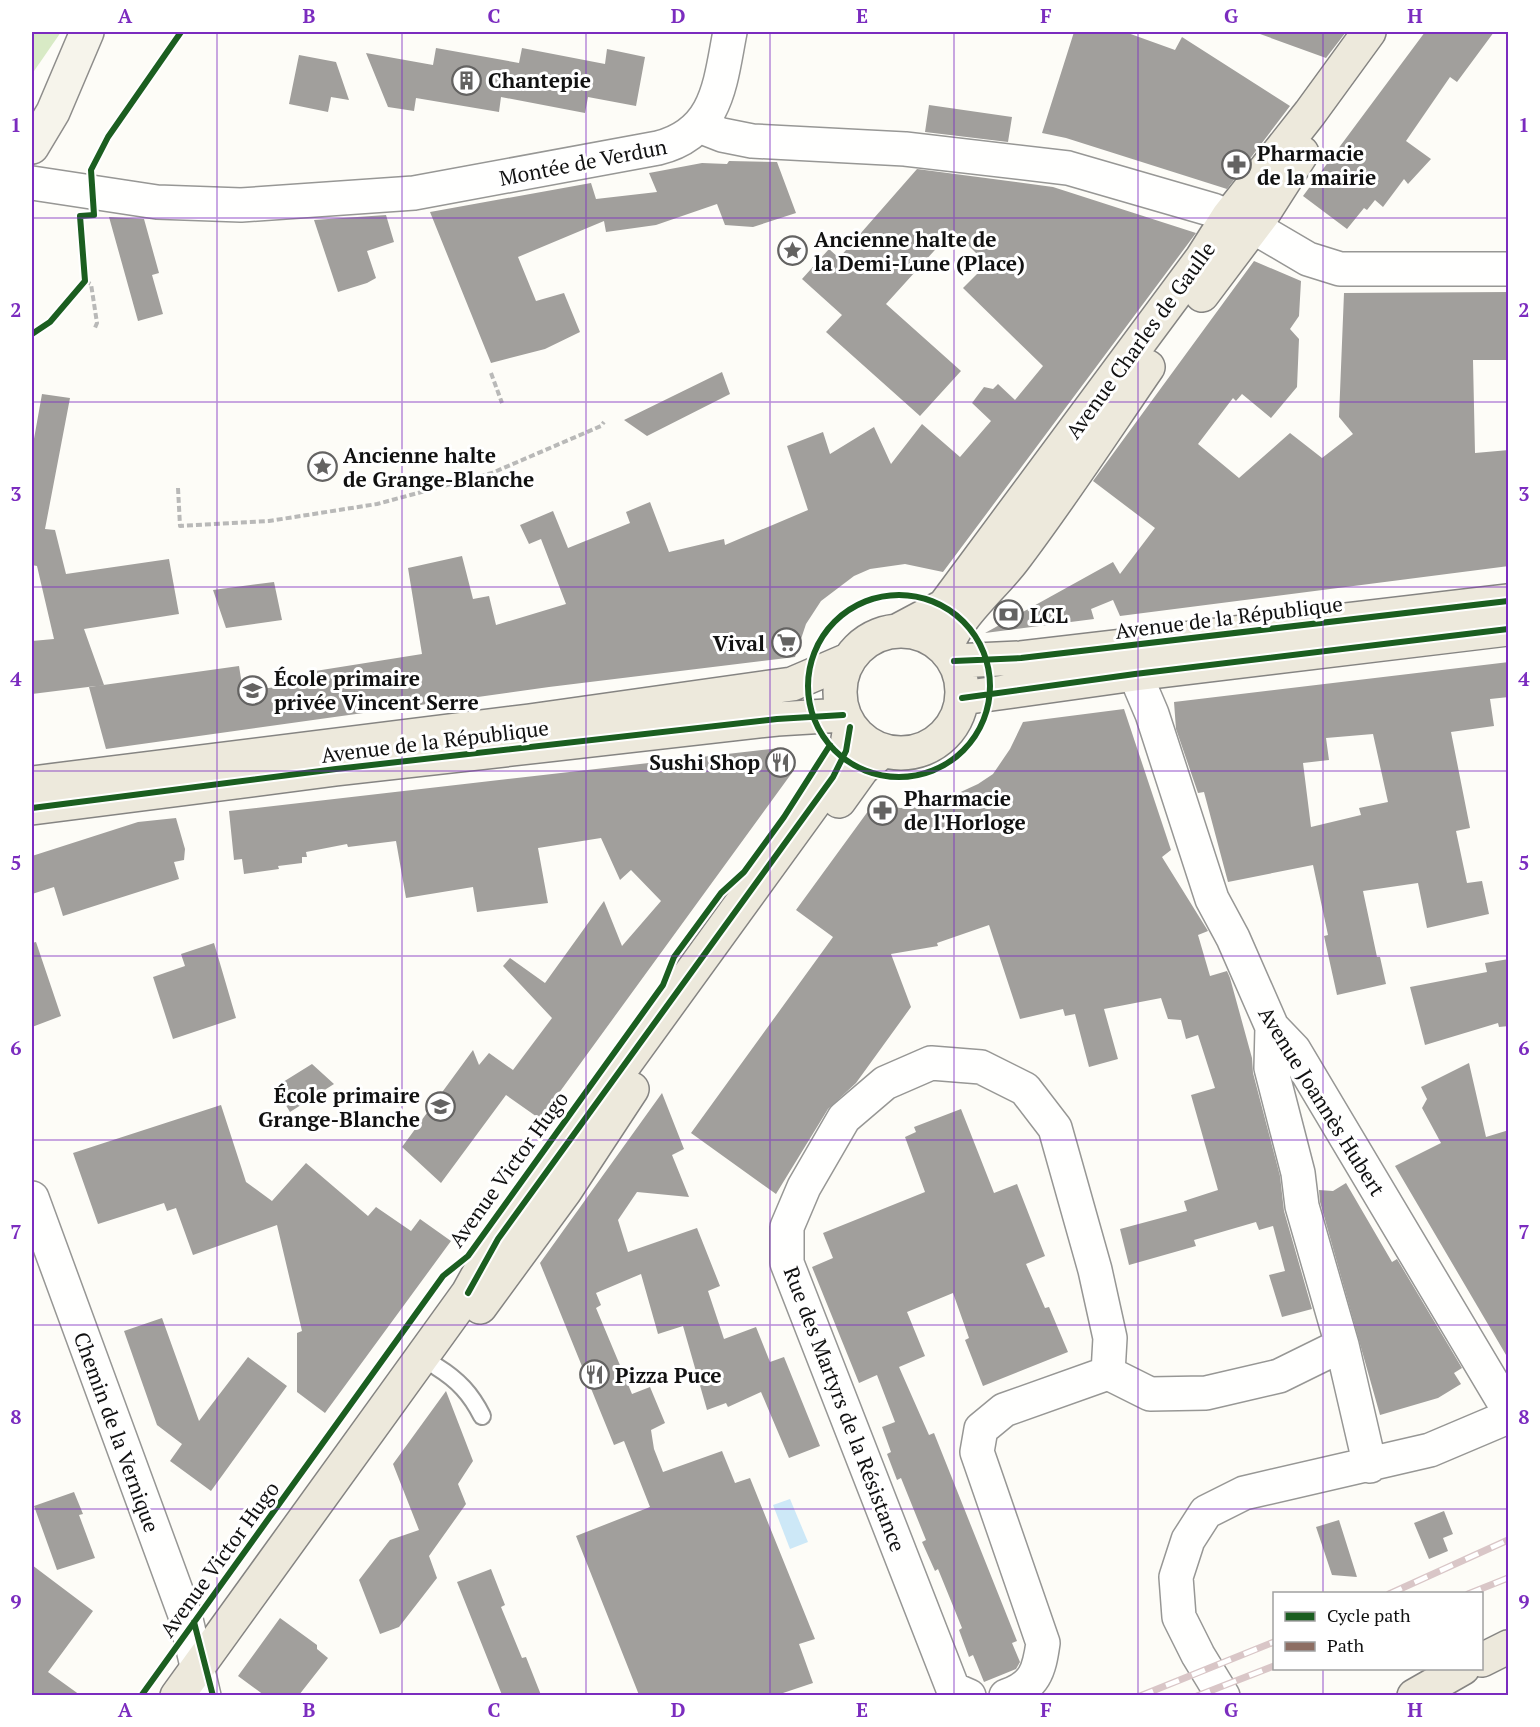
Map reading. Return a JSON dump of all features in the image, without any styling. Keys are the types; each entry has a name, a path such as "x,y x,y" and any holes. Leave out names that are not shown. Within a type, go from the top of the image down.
{"main road":[{"path":"32,101 85,32"},
{"path":"32,147 53,112 85,32"},
{"name":"Avenue Charles de Gaulle","path":"1240,222 1310,113 1369,32"},
{"name":"Avenue Charles de Gaulle","path":"897,631 944,606 1202,258 1240,222 1304,150 1389,32"},
{"name":"Avenue Charles de Gaulle","path":"950,656 948,640 957,626 1014,560 1141,376"},
{"name":"Avenue de la République","path":"950,656 1021,658 1509,601"},
{"path":"962,699 1135,674 1509,629"},
{"path":"897,631 916,632 935,640 950,656 962,683 962,699 958,714 949,730 935,743 919,751 900,753 882,751 864,741 847,721 839,687 848,660 861,645 878,635 897,631"},
{"name":"Avenue de la République","path":"32,783 529,721 792,684 848,660"},
{"name":"Avenue de la République","path":"32,808 370,765 777,718 847,721"},
{"name":"Avenue Victor Hugo","path":"196,1689 468,1293 498,1239 833,777 846,751 847,721"},
{"path":"196,1689 437,1367 565,1191 600,1142 614,1115 828,815 862,769 882,751"},
{"path":"1483,1660 1509,1647"},
{"path":"1414,1695 1460,1670"}],"street":[{"path":"730,32 717,98 699,126 722,135 752,141 905,149 1068,168 1240,222 1300,256 1340,269 1509,269"},
{"name":"Montée de Verdun","path":"32,183 81,192 205,205 414,193 658,148 678,143 699,126"},
{"path":"1141,376 1150,349 1203,279 1240,222"},
{"name":"Avenue Joannès Hubert","path":"1135,674 1152,714 1212,899 1233,938 1272,1027 1294,1050 1509,1409"},
{"path":"1272,1027 1271,1068 1298,1173 1302,1206 1342,1345 1370,1466"},
{"name":"Rue des Martyrs de la Résistance","path":"969,1695 953,1689 787,1263 787,1227 804,1187 844,1118 885,1083 931,1063 981,1067 1024,1089 1054,1128 1095,1270 1110,1338 1108,1373"},
{"name":"Chemin de la Vernique","path":"32,1198 184,1615 196,1689"},
{"path":"1006,1695 1023,1690 1039,1670 1043,1643 976,1452 981,1429 1004,1410 1108,1373 1150,1394 1206,1393 1279,1376 1342,1345"},
{"path":"1223,1695 1198,1655 1179,1617 1176,1577 1188,1540 1206,1512 1244,1493 1370,1466 1430,1450 1509,1417"}],"lane":[{"path":"437,1367 453,1377 473,1397 482,1416"}],"path":[{"path":"32,334 50,322 85,281 80,216 94,215 81,192 108,137 181,32"},
{"path":"85,281 92,284 98,323 93,330"},
{"path":"491,373 502,403"},
{"path":"178,488 180,526 280,520 377,504 492,473 602,426 604,422"}],"green space":[{"path":"32,32 61,32 32,74"}],"water":[{"path":"790,1499 808,1542 790,1549 773,1505"}],"building":[{"path":"1074,32 1125,32 1175,50 1182,37 1290,106 1227,189 1066,138 1042,133"},
{"path":"1260,32 1346,32 1326,58 1260,34"},
{"path":"1425,32 1494,32 1457,82 1450,77 1406,141 1431,159 1408,184 1404,179 1383,207 1375,200 1367,210 1364,208 1347,229 1303,196"},
{"name":"Chantepie","path":"436,48 519,63 522,48 605,64 607,49 645,57 636,106 588,97 585,113 501,97 499,112 416,98 414,111 388,107 366,53 433,65"},
{"path":"299,55 336,62 349,100 331,97 328,112 289,104"},
{"path":"929,105 1012,117 1008,142 925,132"},
{"path":"729,161 777,162 796,213 753,227 725,225 717,204 656,225 606,232 604,221 518,257 536,301 564,293 580,332 545,349 491,363 430,212 591,183 596,199 657,192 649,173 702,163 727,164"},
{"path":"917,169 1053,187 1196,233 943,572 905,564 870,569 854,576 821,601 806,624 795,657 549,687 106,749 89,687 239,666 243,691 310,683 309,672 422,654 408,568 462,556 473,599 489,596 496,625 566,604 541,539 529,544 520,525 553,511 568,548 630,523 626,512 650,502 669,552 724,539 725,545 808,510 787,446 823,432 830,454 874,427 891,464 922,424 960,457 991,421 972,403 984,387 993,389 998,384 1015,400 1043,366 963,288 987,264 953,230 886,304 961,371 920,416 826,332 842,315 802,279 829,249 839,258"},
{"path":"386,215 394,242 367,251 376,278 338,292 314,220"},
{"path":"109,217 144,219 159,273 152,275 163,314 138,321"},
{"path":"1254,261 1301,281 1299,316 1290,329 1299,339 1297,387 1271,418 1242,394 1236,401 1233,398 1198,444 1239,478 1290,433 1322,458 1353,434 1339,417 1344,293 1509,292 1509,360 1473,360 1475,453 1509,450 1509,566 1120,616 1113,600 1091,609 1094,619 985,633 1113,562 1120,574 1155,528 1093,481"},
{"path":"722,372 730,394 647,436 624,420"},
{"path":"42,394 70,398 45,529 55,530 66,574 169,559 179,614 84,629 104,685 32,694 32,641 54,639 37,566 32,565 32,450"},
{"path":"274,582 282,620 226,628 213,590"},
{"path":"1509,662 1509,697 1490,699 1494,726 1451,732 1470,828 1456,831 1467,883 1482,881 1489,914 1427,928 1418,883 1363,891 1377,957 1380,957 1386,984 1337,995 1324,936 1328,935 1313,865 1228,882 1204,792 1198,793 1176,729 1174,702","holes":["1373,734 1388,802 1359,808 1361,815 1311,827 1303,763 1329,760 1326,738"]},
{"path":"1124,709 1171,850 1162,857 1208,931 1198,935 1210,976 1227,971 1230,978 1280,1176 1284,1211 1312,1309 1282,1317 1269,1275 1285,1271 1273,1226 1259,1230 1256,1222 1194,1240 1196,1246 1129,1265 1120,1229 1187,1211 1184,1201 1218,1190 1191,1095 1215,1088 1198,1035 1186,1039 1181,1020 1168,1019 1161,998 1104,1009 1118,1059 1089,1067 1075,1014 1065,1016 1063,1009 1020,1019 989,925 937,943 938,946 891,954 911,1007 856,1083 828,1109 776,1194 691,1133 833,937 796,910 874,803 900,808 928,807 978,784 993,774 1010,749 1023,722"},
{"path":"780,748 794,770 540,1119 506,1095 441,1183 402,1147 473,1050 479,1065 489,1053 513,1070 552,1018 503,966 510,958 545,983 604,901 622,946 661,901 631,870 620,880 601,838 538,848 548,903 477,912 473,887 406,898 396,841 348,847 347,844 306,852 307,857 302,857 302,863 244,874 242,859 234,860 229,811"},
{"path":"176,818 185,849 184,860 174,862 179,879 63,916 54,887 32,894 32,856 138,822"},
{"path":"36,942 61,1016 32,1027 32,943"},
{"path":"214,943 236,1018 173,1039 153,977 185,966 181,954"},
{"path":"1509,959 1509,1026 1499,1027 1498,1023 1425,1045 1410,987 1487,972 1485,963"},
{"path":"1469,1063 1486,1137 1509,1130 1509,1360 1395,1166 1441,1143 1422,1108 1427,1099 1421,1087"},
{"path":"312,1064 334,1084 290,1112 275,1087"},
{"path":"662,1093 684,1149 672,1155 689,1197 637,1192 618,1220 628,1252 697,1228 720,1286 708,1291 724,1339 756,1327 770,1362 784,1357 820,1446 789,1458 761,1392 728,1407 726,1403 707,1410 683,1326 658,1334 641,1274 596,1293 601,1305 596,1308 632,1394 650,1387 665,1423 651,1430 654,1449 663,1472 722,1451 735,1483 750,1478 815,1639 799,1644 813,1683 777,1695 639,1695 576,1536 650,1507 624,1441 614,1445 540,1263"},
{"path":"221,1105 246,1182 272,1201 306,1163 368,1216 376,1207 411,1231 420,1219 451,1241 325,1413 297,1392 297,1333 302,1331 277,1225 193,1255 176,1208 167,1211 164,1203 98,1224 73,1153"},
{"path":"961,1109 994,1193 1017,1184 1045,1256 1026,1264 1045,1308 1049,1307 1068,1352 983,1386 965,1340 969,1338 953,1293 907,1312 925,1356 899,1367 929,1435 934,1433 1017,1641 1012,1643 1020,1662 1016,1669 984,1682 973,1655 969,1657 959,1630 962,1628 938,1569 935,1571 922,1542 926,1540 901,1478 897,1480 887,1454 891,1452 882,1427 895,1422 877,1375 859,1383 812,1267 833,1258 823,1233 925,1192 905,1137 916,1132 914,1127"},
{"path":"1346,1183 1392,1262 1397,1259 1462,1368 1454,1373 1461,1384 1438,1398 1380,1415 1320,1202 1319,1190 1333,1191"},
{"path":"162,1318 199,1421 248,1357 287,1386 211,1491 170,1461 182,1444 157,1425 124,1331"},
{"path":"446,1391 473,1461 458,1484 466,1504 429,1556 437,1578 399,1627 380,1634 359,1580 390,1540 419,1530 393,1464"},
{"path":"74,1492 83,1514 79,1515 95,1558 57,1570 34,1506"},
{"path":"1444,1511 1453,1534 1443,1538 1448,1551 1429,1559 1414,1523"},
{"path":"1339,1520 1357,1577 1332,1575 1316,1527"},
{"path":"32,1565 93,1611 48,1672 80,1695 32,1695"},
{"path":"491,1569 505,1605 501,1607 522,1658 526,1657 541,1695 502,1695 457,1582"},
{"path":"280,1618 317,1645 317,1649 328,1658 299,1695 264,1695 238,1676"}],"railway":[{"path":"1393,1592 1508,1540"},
{"path":"1473,1592 1508,1578"},
{"path":"1140,1696 1273,1642"},
{"path":"1197,1696 1273,1666"}],"cycle path":[{"path":"32,334 50,322 85,281 80,216 94,215 91,170 108,137 181,32"},
{"path":"899,595 934,602 963,622 983,651 990,686 983,721 963,750 934,770 899,777 864,770 835,750 815,721 808,686 815,651 835,622 864,602 899,595"},
{"path":"954,661 1021,658 1508,601"},
{"path":"962,698 1135,674 1508,629"},
{"path":"32,808 336,769 777,719 843,715"},
{"path":"468,1293 498,1239 833,777 846,751 850,727"},
{"path":"141,1696 443,1276 468,1256 663,985 674,957 721,893 744,872 784,817 830,745"},
{"path":"194,1622 213,1696"}],"place":[{"name":"Chantepie","path":"467,80"},
{"name":"Pharmacie de la mairie","path":"1236,165"},
{"name":"Ancienne halte de la Demi-Lune (Place)","path":"793,251"},
{"name":"Ancienne halte de Grange-Blanche","path":"322,467"},
{"name":"LCL","path":"1009,615"},
{"name":"Vival","path":"786,643"},
{"name":"École primaire privée Vincent Serre","path":"253,690"},
{"name":"Sushi Shop","path":"781,762"},
{"name":"Pharmacie de l'Horloge","path":"883,810"},
{"name":"École primaire Grange-Blanche","path":"441,1107"},
{"name":"Pizza Puce","path":"594,1375"}]}
